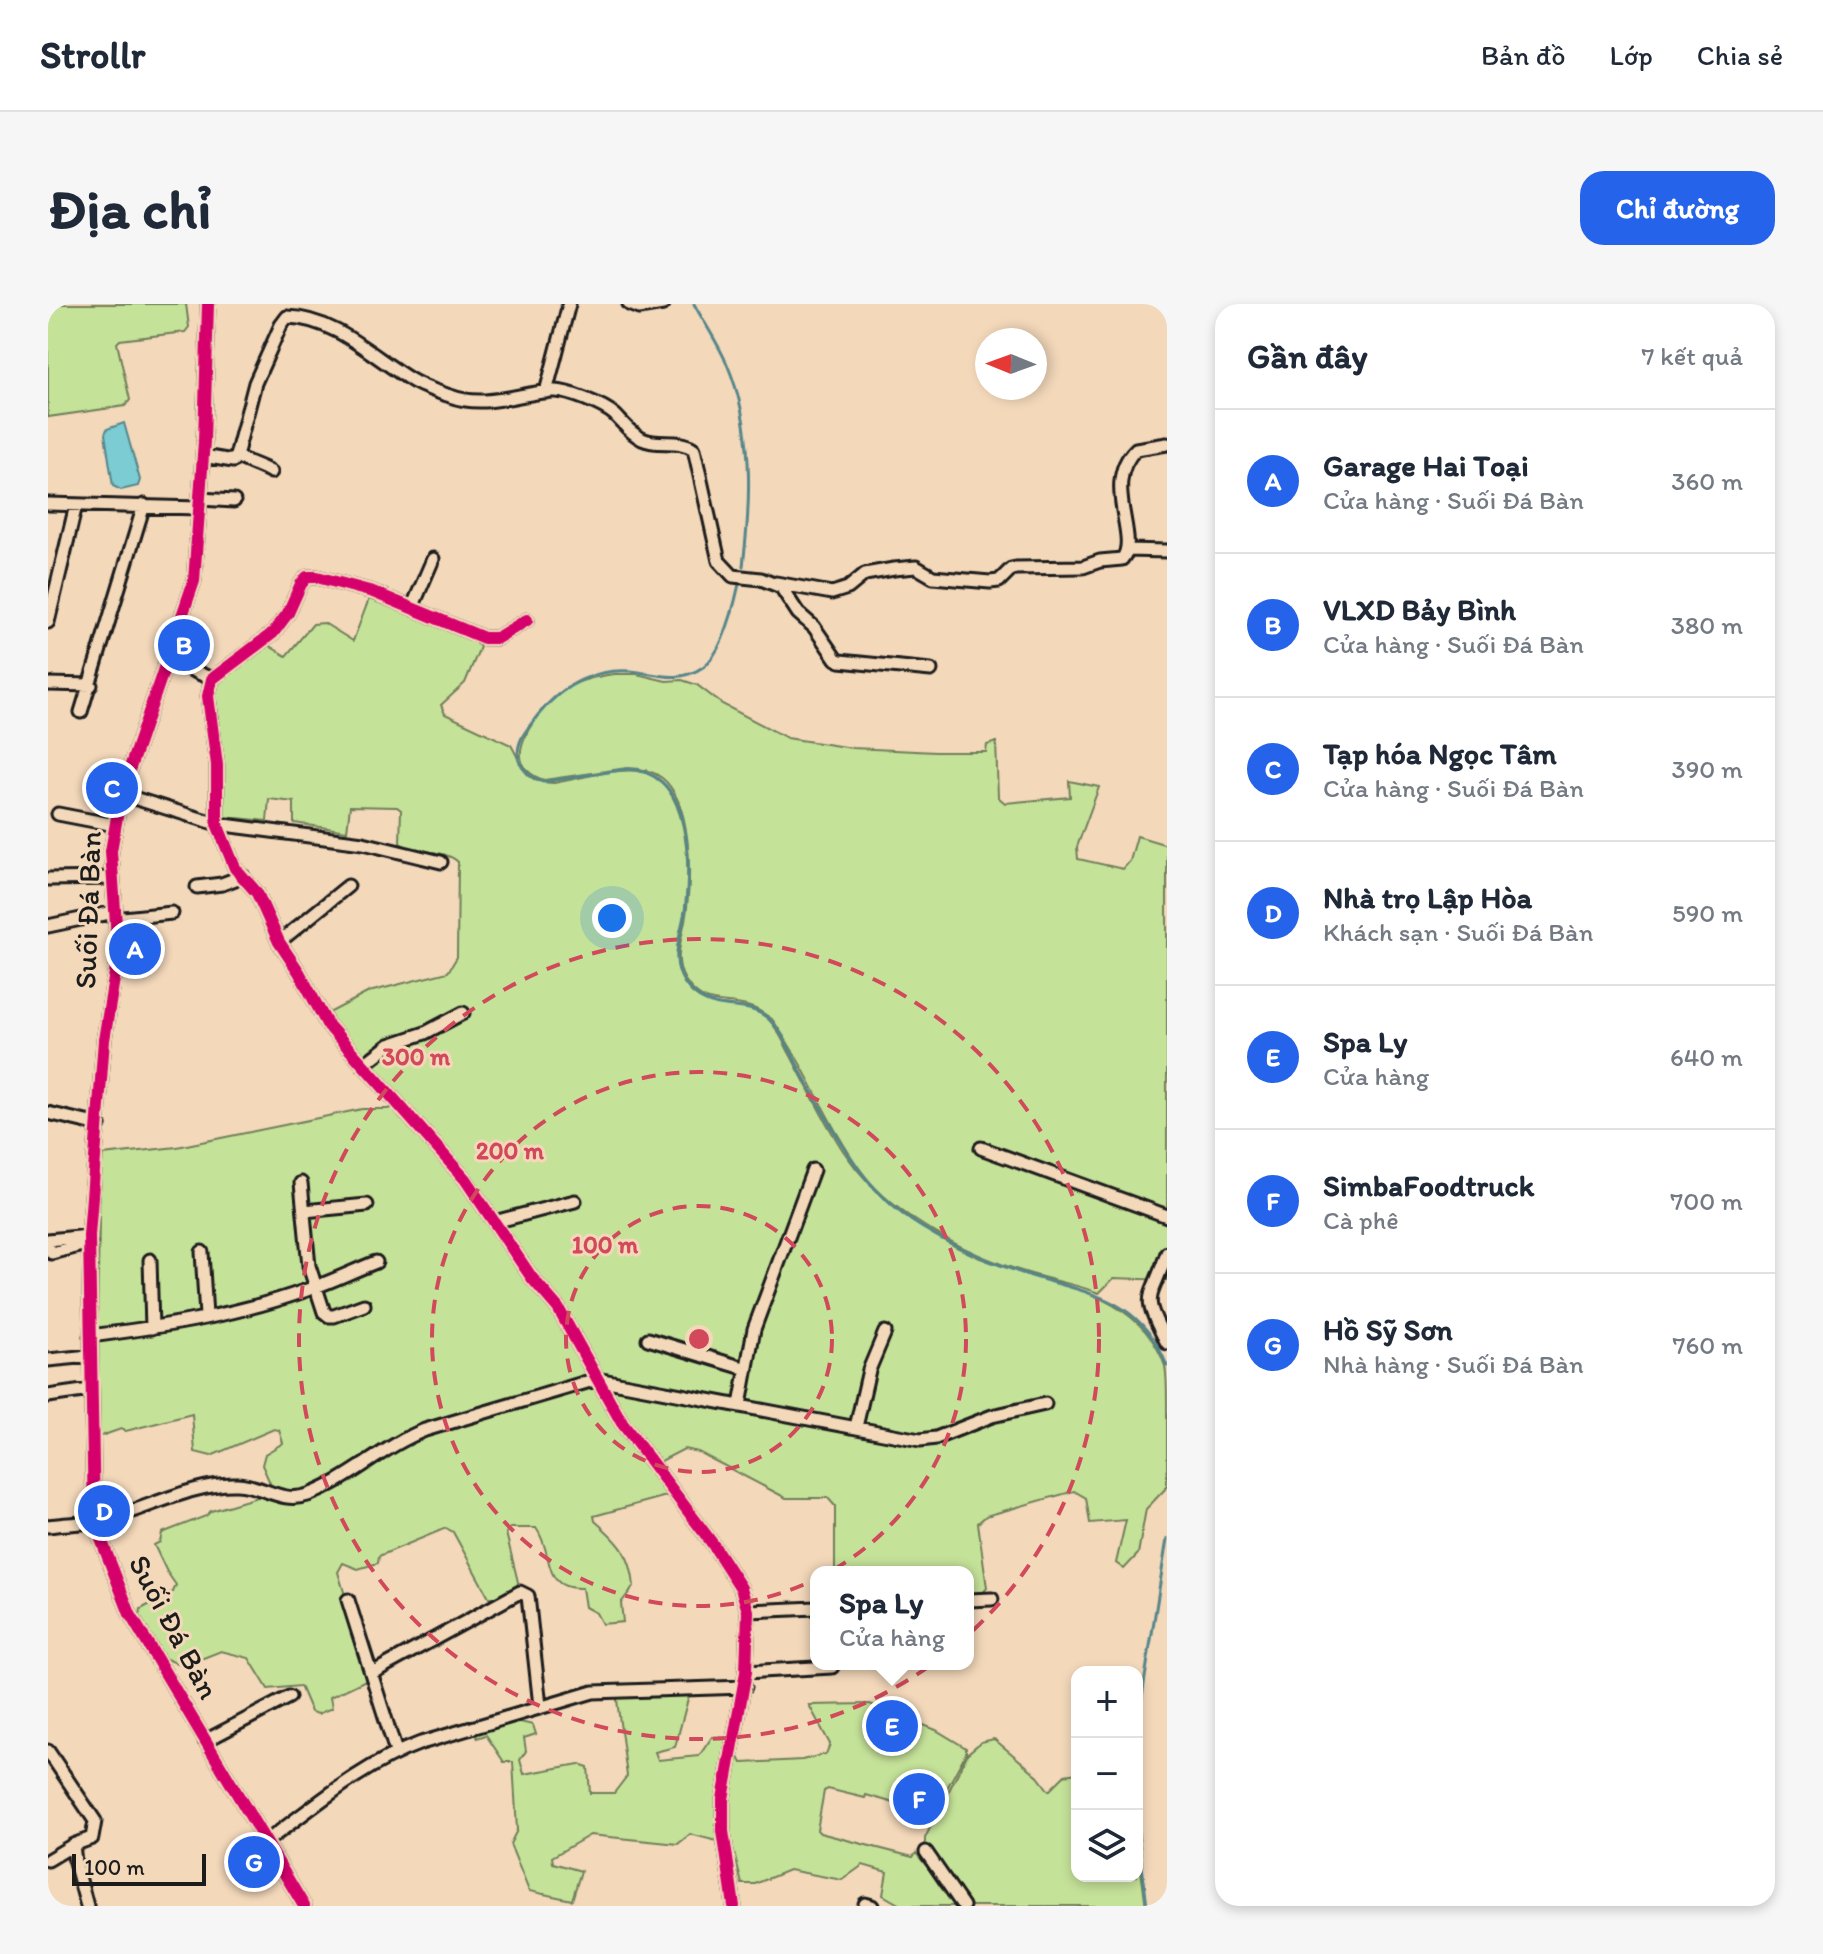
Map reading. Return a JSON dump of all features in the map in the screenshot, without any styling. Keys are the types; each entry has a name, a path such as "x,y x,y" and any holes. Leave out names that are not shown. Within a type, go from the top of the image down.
{"street":[{"name":"Suối Đá Bàn","path":"208,304 203,456 194,581 121,794 111,851 118,954 104,1040 90,1239 94,1521 130,1614 304,1906"},
{"path":"546,392 569,304"},
{"path":"629,304 639,308 663,304"},
{"path":"203,456 233,461 255,383 281,325 287,317 299,318 326,327 374,353 412,381 455,398 488,402 546,392 566,392 613,413 628,430 645,441 685,443 694,449 719,561 733,576 832,593 848,588 872,572 916,567 933,577 990,582 999,581 1016,568 1083,567 1100,561 1122,559 1127,550 1120,481 1123,468 1136,449 1167,444"},
{"path":"236,456 271,472"},
{"path":"48,504 144,505 234,501"},
{"path":"48,622 76,505"},
{"path":"81,712 144,505"},
{"path":"1127,550 1167,551"},
{"path":"412,608 433,559"},
{"path":"527,620 517,629 491,640 373,592 307,577 288,613 273,633 212,679 208,696 217,765 217,824 235,868 257,893 279,942 327,1024 465,1179 532,1278 558,1308 622,1423 730,1568 741,1588 748,1611 745,1687 722,1817 734,1906"},
{"path":"774,582 781,587 798,613 814,627 836,659 854,664 931,670"},
{"path":"167,659 212,679"},
{"path":"48,684 91,685"},
{"path":"121,794 217,824 363,843 441,862"},
{"path":"58,814 115,825"},
{"path":"197,887 222,884 243,876"},
{"path":"48,879 112,878"},
{"path":"279,942 348,886"},
{"path":"48,926 114,915 172,913"},
{"path":"363,1065 389,1045 425,1033 463,1013"},
{"path":"48,1113 99,1125"},
{"path":"981,1148 1167,1216"},
{"path":"740,1405 754,1329 813,1170"},
{"path":"301,1183 309,1266 324,1312 329,1316 364,1305"},
{"path":"494,1222 575,1201"},
{"path":"304,1211 367,1205"},
{"path":"48,1240 90,1239"},
{"path":"48,1247 52,1253 90,1239"},
{"path":"202,1252 206,1316"},
{"path":"1167,1253 1149,1296 1149,1304 1167,1343"},
{"path":"150,1260 152,1328"},
{"path":"90,1336 152,1328 262,1304 376,1262"},
{"path":"856,1427 869,1370 885,1332"},
{"path":"648,1339 747,1369"},
{"path":"48,1360 90,1356"},
{"path":"48,1526 116,1516 213,1486 247,1485 282,1498 310,1494 332,1484 402,1439 597,1379 926,1440 992,1416 1045,1404"},
{"path":"48,1396 90,1390"},
{"path":"372,1673 520,1592 528,1596 540,1706"},
{"path":"974,1600 992,1599"},
{"path":"348,1600 396,1752"},
{"path":"748,1611 810,1608"},
{"path":"746,1672 810,1668"},
{"path":"267,1841 336,1790 396,1752 593,1692 745,1687"},
{"path":"205,1741 289,1697"},
{"path":"48,1751 95,1821 92,1838 48,1860"},
{"path":"73,1845 87,1906"},
{"path":"926,1852 963,1906"}],"green space":[{"path":"48,304 186,304 189,327 185,332 120,340 117,343 130,400 125,406 48,417"},
{"path":"369,599 470,637 480,647 465,683 441,705 445,714 511,745 522,767 536,780 554,783 629,770 655,777 668,790 683,827 687,870 685,907 676,955 679,974 693,994 714,1004 748,1009 769,1020 844,1152 872,1186 904,1215 941,1239 980,1258 1061,1283 1112,1305 1134,1320 1152,1340 1165,1366 1166,1375 1167,1487 1146,1509 1138,1554 1124,1569 1116,1563 1126,1520 1090,1523 1086,1498 1074,1491 986,1516 978,1523 987,1588 982,1594 974,1594 974,1566 835,1566 835,1506 828,1498 786,1498 698,1452 684,1449 659,1462 670,1495 594,1516 595,1521 622,1549 630,1565 634,1586 621,1603 623,1622 602,1624 596,1613 585,1607 582,1588 569,1587 554,1577 536,1528 510,1528 506,1533 517,1589 497,1598 489,1598 453,1532 446,1528 379,1556 378,1563 358,1569 343,1563 338,1572 367,1668 366,1680 330,1697 332,1708 318,1714 311,1712 300,1686 268,1689 249,1658 221,1651 183,1666 164,1658 140,1616 141,1609 173,1592 176,1585 154,1545 160,1542 162,1533 206,1516 211,1511 274,1492 262,1465 265,1454 283,1443 279,1430 274,1429 211,1456 195,1452 192,1414 101,1436 95,1430 100,1170 103,1155 177,1147 362,1109 388,1109 402,1103 327,1019 329,1013 369,992 448,972 457,957 458,862 445,855 400,843 401,810 397,807 350,806 347,831 294,823 294,802 269,799 267,821 226,817 221,813 220,725 215,695 220,678 266,644 286,656 313,624 324,623 353,641"},
{"path":"615,674 637,674 666,681 682,680 697,685 722,704 787,738 852,748 936,752 986,752 987,745 996,742 998,797 1005,803 1070,797 1069,781 1099,787 1077,847 1078,859 1123,869 1130,861 1137,836 1167,845 1167,1280 1114,1278 1099,1293 1006,1266 937,1234 895,1205 862,1172 772,1019 753,1008 707,999 692,989 685,980 679,962 686,917 689,858 684,820 672,789 654,773 632,768 544,780 529,772 522,761 521,748 526,735 556,697 578,682"},
{"path":"680,1691 689,1695 675,1747 655,1752 658,1760 699,1756 712,1737 729,1738 742,1763 802,1760 826,1754 830,1744 809,1705 870,1704 936,1730 966,1748 933,1814 866,1795 865,1798 828,1789 824,1791 817,1830 913,1857 916,1853 959,1906 902,1906 883,1895 887,1872 863,1865 842,1880 789,1870 755,1884 742,1884 732,1845 690,1834 678,1844 590,1835 552,1857 553,1863 581,1871 572,1900 529,1891 510,1844 517,1830 513,1762 504,1762 486,1735 477,1738 475,1729 513,1717 516,1721 533,1725 536,1734 524,1738 526,1751 520,1760 524,1774 579,1764 588,1767 590,1793 614,1793 627,1776 617,1700 620,1694"},
{"path":"994,1739 1036,1774 1049,1791 1065,1775 1071,1774 1071,1882 1143,1882 1146,1906 967,1906 925,1846 925,1838 968,1753 981,1742"}],"water":[{"path":"124,423 140,480 138,486 121,490 113,486 105,434 107,429"}],"waterway":[{"path":"694,304 727,364 742,413 749,490 743,566"},
{"path":"739,584 722,641 703,667 687,675 672,677 609,672 570,686 548,704 525,732 518,752 522,767 543,782 627,769 648,773 664,784 676,801 687,842 688,886 677,958 681,976 690,989 710,1003 746,1008 770,1020 784,1038 848,1154 893,1207 925,1229 966,1250 1022,1273 1108,1300 1141,1324 1155,1342 1167,1366"},
{"path":"1143,1690 1167,1539"},
{"path":"1143,1874 1147,1906"}],"cycle path":[{"path":"208,304 204,441 194,581 121,794 111,851 118,954 104,1040 89,1236 94,1521 130,1614 304,1906"},
{"path":"527,620 497,638 484,638 373,592 307,577 288,613 273,633 212,679 208,696 217,765 217,824 235,868 257,893 279,942 327,1024 465,1179 532,1278 558,1308 622,1423 712,1543 741,1588 748,1611 746,1672 723,1799 723,1831 734,1906"}],"place":[{"name":"VLXD Bảy Bình","path":"184,645"},
{"name":"Tạp hóa Ngọc Tâm","path":"112,788"},
{"name":"Garage Hai Toại","path":"135,949"},
{"name":"Nhà trọ Lập Hòa","path":"104,1511"},
{"name":"Spa Ly","path":"892,1726"},
{"name":"SimbaFoodtruck","path":"919,1799"},
{"name":"Hồ Sỹ Sơn","path":"254,1862"}]}
